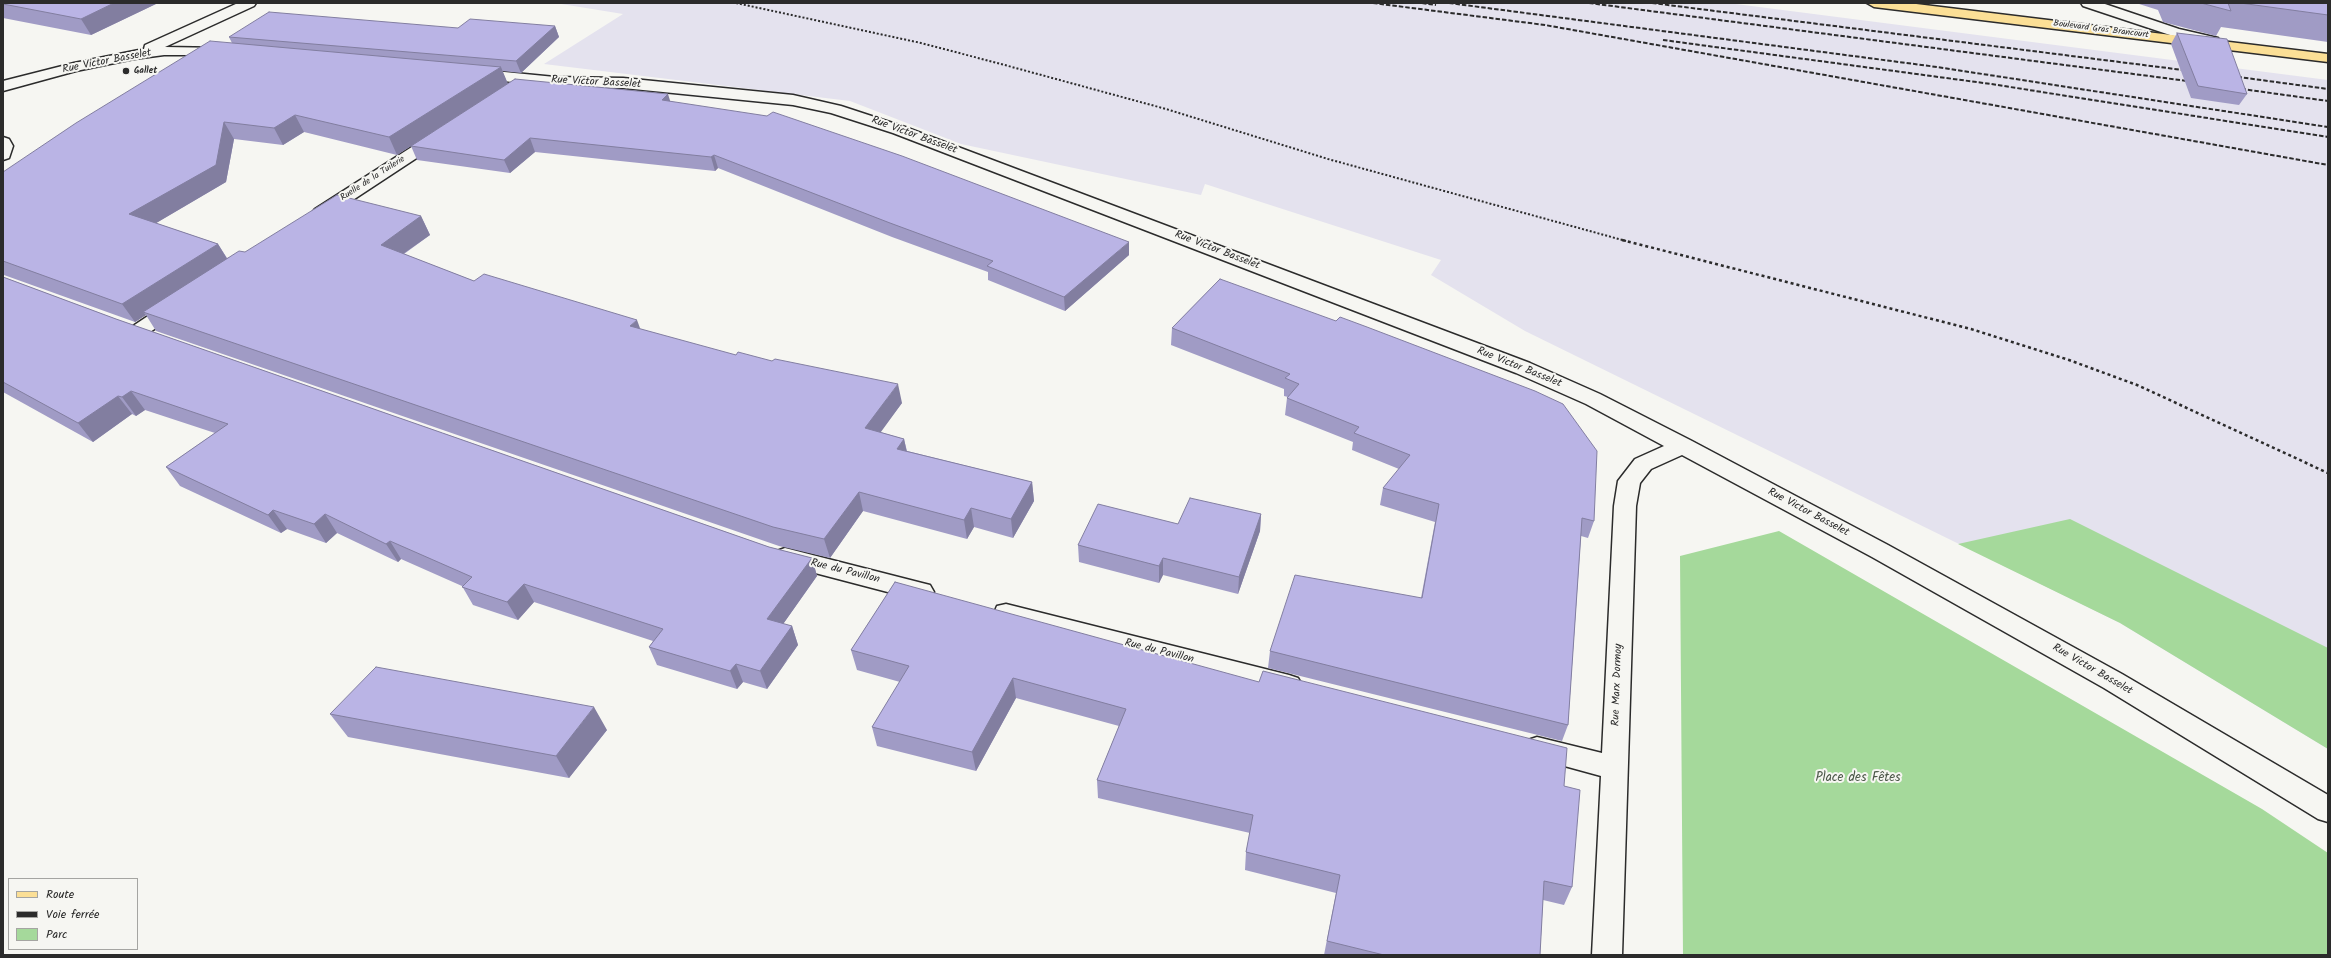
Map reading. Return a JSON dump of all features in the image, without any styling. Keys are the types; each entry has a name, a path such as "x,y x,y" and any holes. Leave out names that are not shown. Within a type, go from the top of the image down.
{"main road":[{"name":"Boulevard Gras Brancourt","path":"1874,3 2328,58"}],"street":[{"path":"134,54 249,3"},
{"path":"2088,3 2175,32 2235,46"},
{"name":"Rue Victor Basselet","path":"3,86 74,67 134,54 164,51 235,53"},
{"name":"Rue Victor Basselet","path":"457,73 528,79 623,83 793,100 866,118 1523,368 1593,399 1880,551 2113,681 2328,810"},
{"path":"508,92 528,79"},
{"name":"Ruelle de la Tuilerie","path":"309,220 449,131"},
{"path":"3,142 5,146 3,155"},
{"path":"137,332 190,297"},
{"path":"114,323 159,340"},
{"name":"Rue Marx Dormoy","path":"1607,955 1625,506 1628,482 1643,464 1684,446"},
{"name":"Rue du Pavillon","path":"768,552 946,598"},
{"name":"Rue du Pavillon","path":"985,608 1310,690"},
{"path":"1519,743 1615,768"}],"path":[{"path":"736,3 921,43 1009,66 1166,109 1328,159 1608,236 1971,329 2069,360 2137,385 2328,473"}],"shaded area":[{"path":"555,3 1728,3 2328,80 2328,749 2120,623 1525,331 1431,275 1441,260 1205,184 1201,195 961,144 850,101 544,64 623,14"}],"green space":[{"path":"2070,519 2328,648 2328,749 2120,623 1958,544"},
{"name":"Place des Fêtes","path":"1779,531 2262,809 2328,853 2328,955 1683,955 1680,556"}],"building":[{"path":"3,3 114,3 81,19"},
{"path":"2201,3 2228,3 2231,11"},
{"path":"2240,3 2328,3 2328,15"},
{"path":"269,12 458,28 470,19 555,26 516,61 229,37"},
{"path":"2177,33 2227,39 2247,94 2198,86"},
{"path":"210,41 501,67 389,137 295,115 274,128 224,122 216,165 129,214 218,244 122,304 3,261 3,172 76,123"},
{"path":"515,79 668,94 662,100 767,116 773,112 902,156 1129,242 1064,297 987,266 993,261 714,155 711,157 530,138 504,160 411,146"},
{"path":"337,195 421,216 381,245 474,281 484,274 637,320 630,326 736,355 738,352 772,361 775,359 898,384 865,428 904,439 897,449 1032,482 1011,519 971,508 964,520 859,492 824,539 773,527 143,312 239,251 245,252"},
{"path":"3,277 116,319 769,547 812,558 767,619 792,626 760,671 736,664 730,671 649,647 663,629 524,584 507,602 462,587 472,577 390,541 386,544 325,514 314,524 273,510 268,515 166,467 228,424 131,391 122,397 118,396 78,423 3,382"},
{"path":"1220,279 1336,321 1340,317 1535,391 1563,404 1597,451 1594,521 1582,518 1568,725 1270,651 1295,575 1422,598 1439,504 1383,488 1410,455 1354,433 1359,427 1287,398 1299,384 1285,378 1290,374 1172,328"},
{"path":"1190,498 1261,514 1239,577 1163,558 1159,566 1078,545 1098,504 1178,524"},
{"path":"895,582 1259,682 1263,671 1567,748 1564,786 1580,790 1572,887 1544,881 1540,955 1384,955 1327,941 1340,875 1246,852 1253,815 1097,780 1126,709 1013,678 972,752 872,727 909,666 851,650"},
{"path":"376,667 594,707 556,756 330,714"}],"railway":[{"path":"1373,3 1545,25 2328,165"},
{"path":"1422,3 1436,5"},
{"path":"1449,3 1937,67 2328,127"},
{"path":"1589,3 2195,82"},
{"path":"1652,3 2191,71"},
{"path":"1663,40 1991,84 2328,137"},
{"path":"2231,76 2328,89"},
{"path":"2235,88 2328,101"}],"place":[{"name":"Gallet","path":"126,71"}]}
